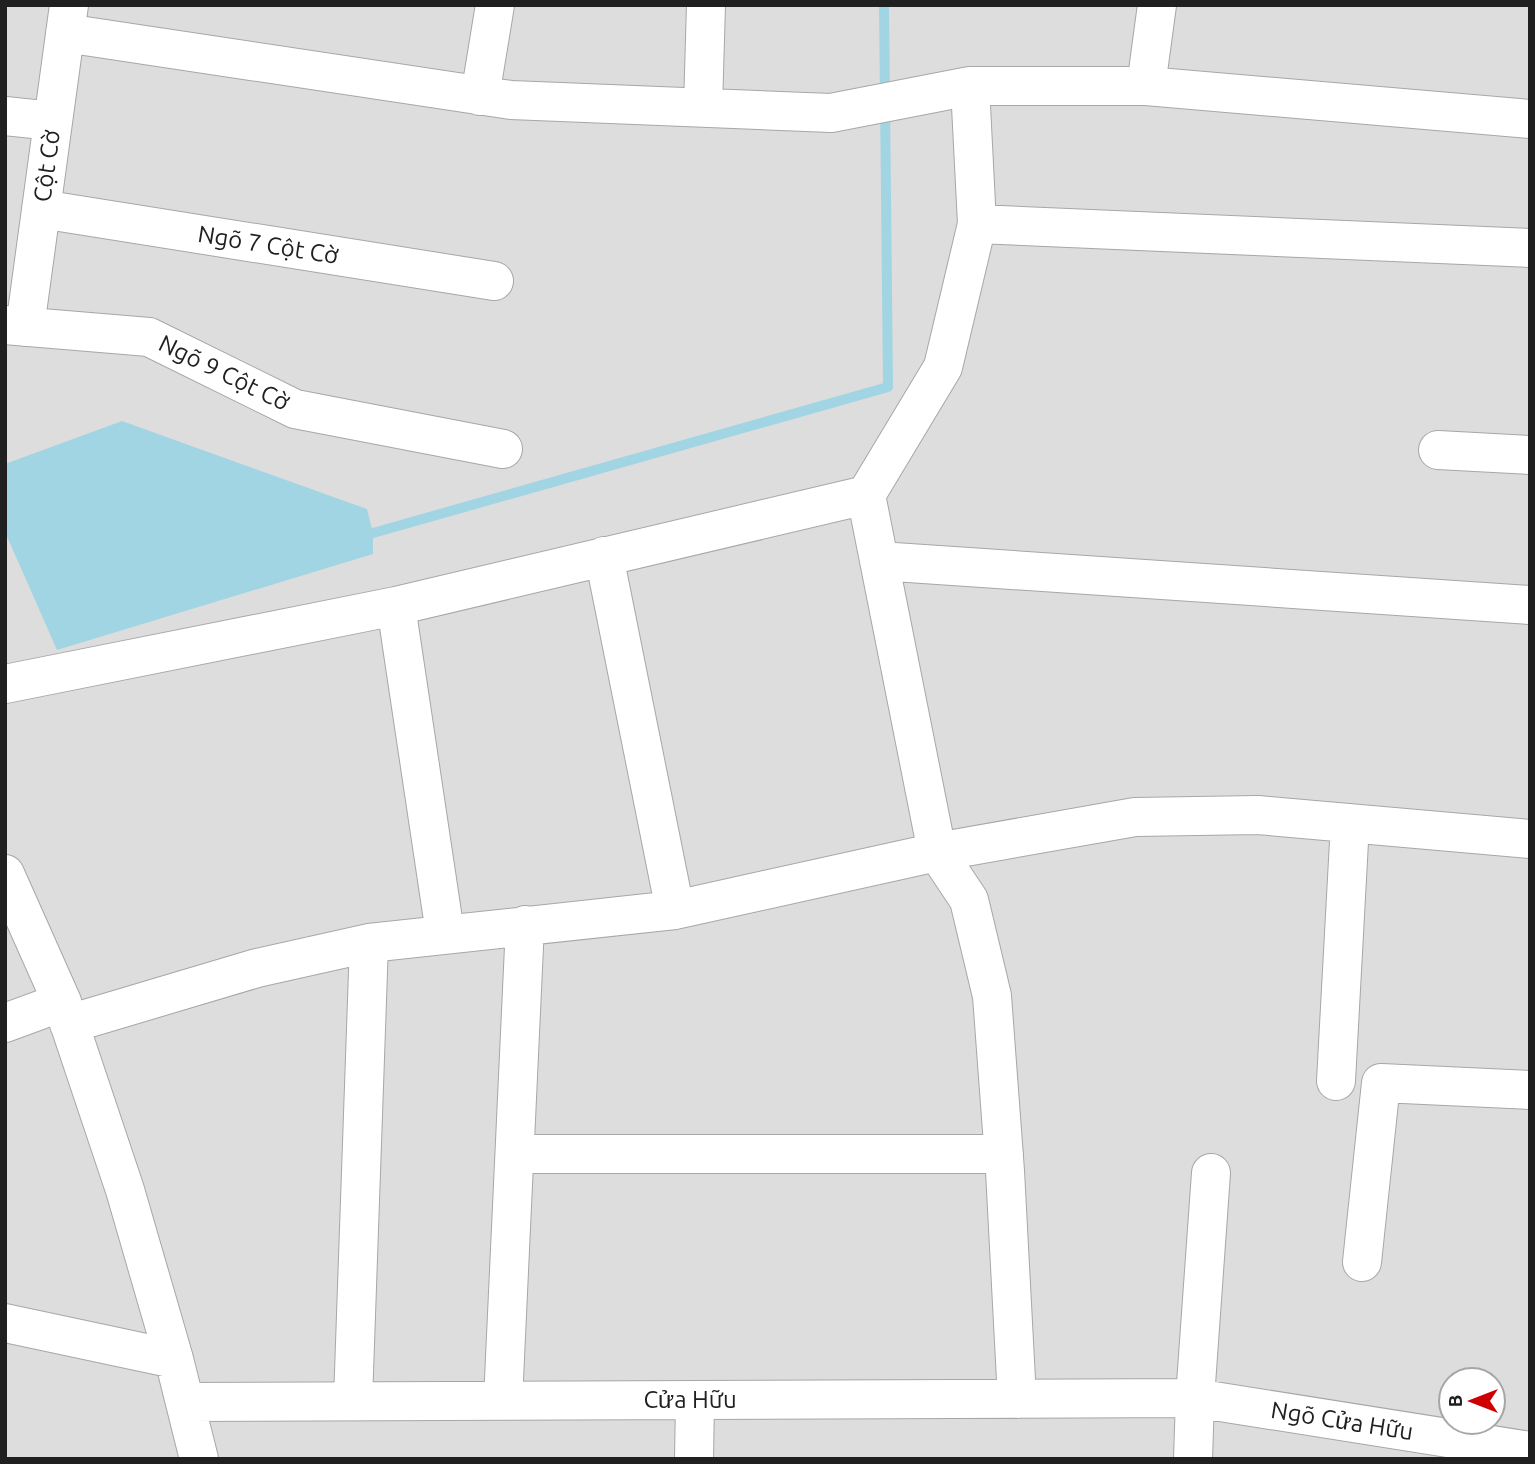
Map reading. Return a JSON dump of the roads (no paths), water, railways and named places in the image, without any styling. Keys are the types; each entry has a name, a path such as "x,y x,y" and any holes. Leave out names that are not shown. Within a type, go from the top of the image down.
{"street":[{"path":"480,96 495,5"},
{"path":"703,107 706,5"},
{"path":"1146,86 1157,5"},
{"path":"67,19 511,100 831,113 970,86 1146,86 1530,119"},
{"name":"Cột Cờ","path":"15,326 41,209 67,19"},
{"path":"970,86 977,224 943,367 866,495 937,852 969,900 992,996 1004,1154 1017,1399"},
{"path":"5,116 53,121"},
{"name":"Ngõ 7 Cột Cờ","path":"41,209 494,281"},
{"path":"977,224 1530,248"},
{"name":"Ngõ 9 Cột Cờ","path":"15,326 149,337 295,409 503,449"},
{"path":"1438,450 1530,455"},
{"path":"5,684 396,606 866,495"},
{"path":"604,556 675,910"},
{"path":"879,561 1530,605"},
{"path":"396,606 445,933"},
{"path":"5,1023 66,1013 369,943 675,910 937,852 1135,817 1258,815 1530,839"},
{"path":"1336,1081 1350,823"},
{"path":"5,874 66,1013 125,1190 174,1359 199,1459"},
{"path":"503,1401 525,925"},
{"path":"353,1401 369,943"},
{"path":"1362,1262 1381,1083 1530,1090"},
{"path":"514,1154 1004,1154"},
{"path":"1193,1459 1211,1173"},
{"path":"5,1323 174,1359"},
{"name":"Cửa Hữu","path":"185,1402 1195,1398"},
{"name":"Ngõ Cửa Hữu","path":"1195,1398 1530,1451"},
{"path":"694,1459 695,1400"}],"water":[{"path":"122,421 367,509 373,533 373,554 57,650 5,532 5,464"}],"waterway":[{"path":"373,533 888,387 884,5"}]}
